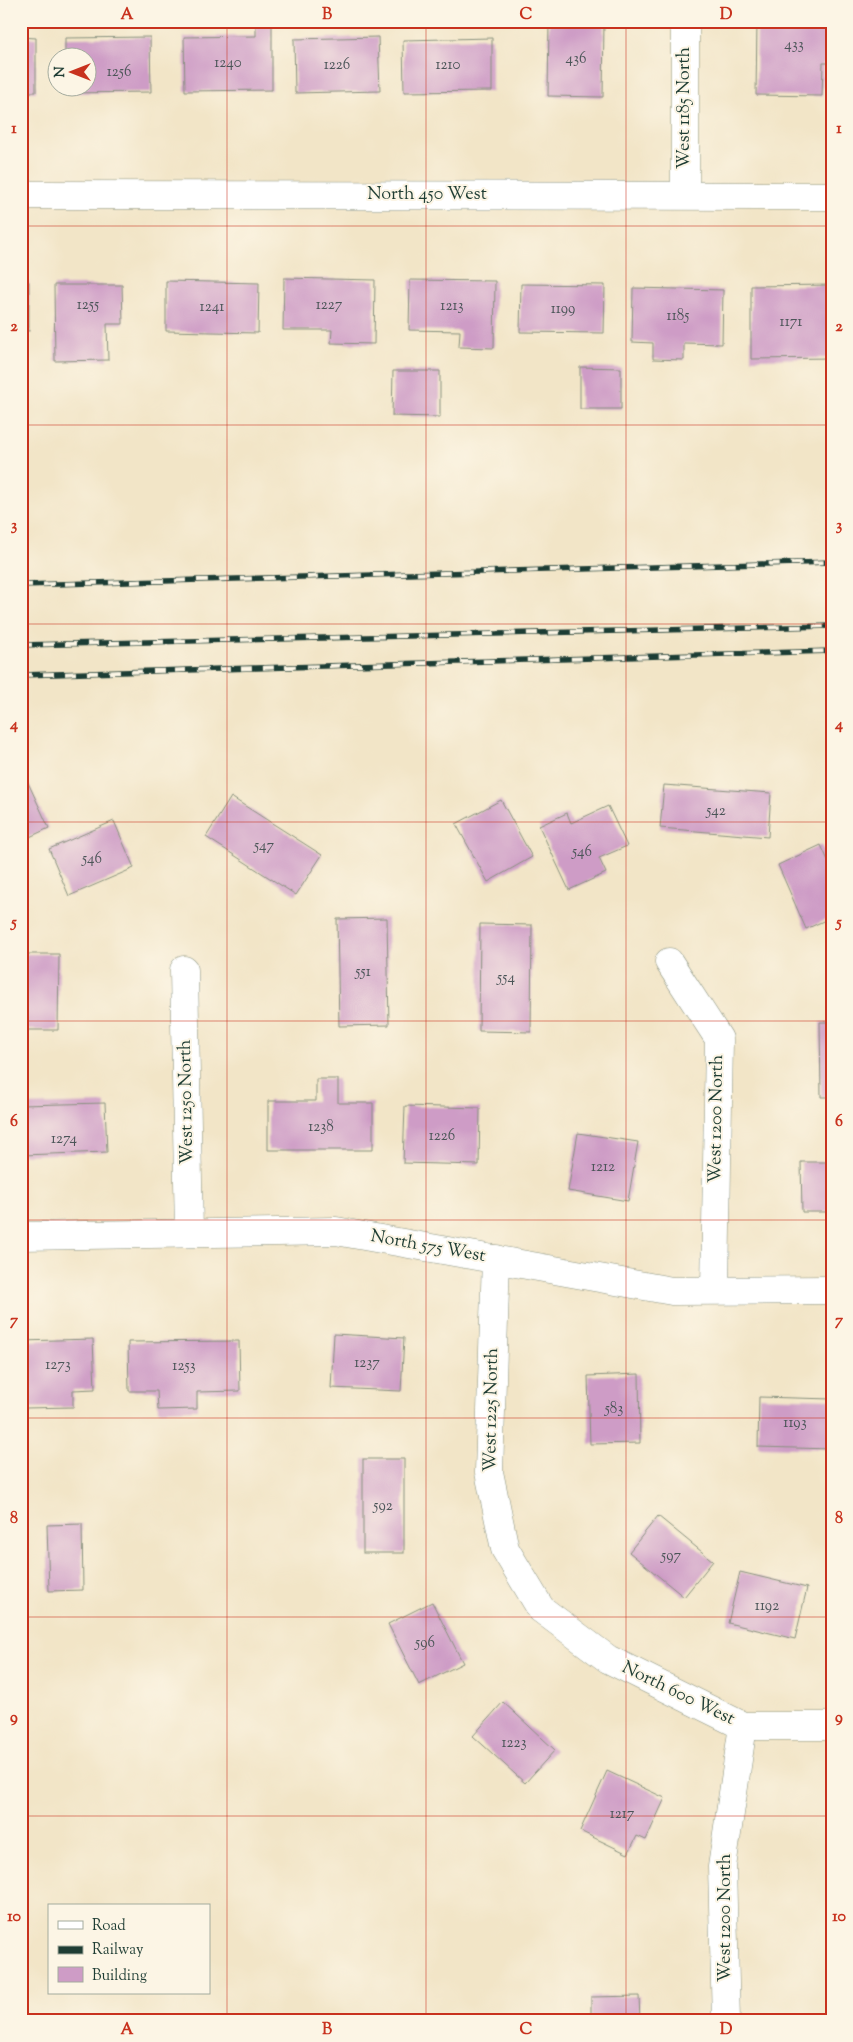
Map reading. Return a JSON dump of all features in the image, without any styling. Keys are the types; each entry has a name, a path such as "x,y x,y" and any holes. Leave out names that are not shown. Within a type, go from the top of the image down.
{"street":[{"name":"West 1185 North","path":"685,21 685,195"},
{"name":"North 450 West","path":"21,195 832,196"},
{"name":"West 1200 North","path":"669,962 719,1039 715,1290"},
{"name":"West 1250 North","path":"184,970 189,1233"},
{"name":"North 575 West","path":"21,1236 336,1231 672,1291 832,1290"},
{"name":"West 1225 North","path":"496,1259 489,1472 505,1549 541,1609"},
{"name":"North 600 West","path":"541,1609 608,1659 744,1726 832,1726"},
{"name":"West 1200 North","path":"726,2021 722,1867 744,1726"}],"building":[{"path":"549,21 604,21 603,97 548,96"},
{"path":"757,21 809,21 809,26 831,26 831,63 823,63 822,96 756,95"},
{"path":"256,22 272,22 272,90 185,91 184,37 256,36"},
{"path":"21,37 36,38 36,92 21,92"},
{"path":"150,37 151,92 98,93 98,48 65,48 65,38"},
{"path":"378,37 380,91 295,93 294,39"},
{"path":"492,38 492,91 404,92 403,40"},
{"path":"284,278 375,280 374,344 331,343 332,330 283,330"},
{"path":"410,280 495,281 494,348 459,347 460,331 409,330"},
{"path":"166,281 259,283 258,333 166,331"},
{"path":"21,282 29,282 29,331 21,331"},
{"path":"521,284 605,285 604,333 520,332"},
{"path":"54,285 122,285 123,324 107,324 108,360 55,361"},
{"path":"832,285 832,358 751,359 751,286"},
{"path":"633,288 723,290 722,344 684,343 684,360 653,359 653,343 632,342"},
{"path":"580,367 621,368 621,409 580,409"},
{"path":"393,371 440,371 440,417 392,416"},
{"path":"24,774 49,828 21,841 21,775"},
{"path":"664,785 771,793 768,837 660,828"},
{"path":"231,797 322,855 296,895 206,837"},
{"path":"501,800 532,857 488,882 456,824"},
{"path":"608,806 627,846 599,858 606,873 569,890 539,826 567,813 571,823"},
{"path":"114,821 134,868 69,896 49,849"},
{"path":"821,845 832,869 832,917 806,929 778,865"},
{"path":"387,918 389,1025 339,1026 337,919"},
{"path":"480,924 532,925 531,1032 479,1031"},
{"path":"21,954 59,954 58,1030 21,1030"},
{"path":"820,1022 832,1022 832,1097 821,1097"},
{"path":"316,1079 338,1079 338,1103 373,1103 373,1150 268,1150 268,1101 316,1101"},
{"path":"105,1103 107,1152 22,1155 21,1105"},
{"path":"405,1106 480,1108 479,1165 403,1163"},
{"path":"578,1133 638,1142 628,1201 568,1191"},
{"path":"801,1162 832,1162 832,1212 802,1212"},
{"path":"334,1334 404,1338 401,1391 331,1388"},
{"path":"93,1339 95,1389 73,1390 73,1407 25,1408 25,1392 21,1393 21,1341"},
{"path":"239,1341 240,1391 197,1392 197,1409 158,1410 157,1391 129,1391 128,1342"},
{"path":"639,1374 640,1443 590,1444 588,1376"},
{"path":"759,1397 832,1399 832,1449 758,1447"},
{"path":"363,1459 404,1459 404,1553 363,1553"},
{"path":"658,1516 713,1561 684,1597 629,1552"},
{"path":"82,1524 83,1590 49,1591 47,1525"},
{"path":"740,1572 807,1588 795,1639 728,1623"},
{"path":"432,1602 463,1663 419,1685 388,1624"},
{"path":"503,1702 555,1750 525,1783 473,1736"},
{"path":"607,1771 665,1798 646,1840 637,1836 628,1854 580,1831"},
{"path":"639,1996 640,2021 591,2021 591,1997"}],"railway":[{"path":"21,585 832,562"},
{"path":"21,645 832,626"},
{"path":"21,675 832,651"}]}
